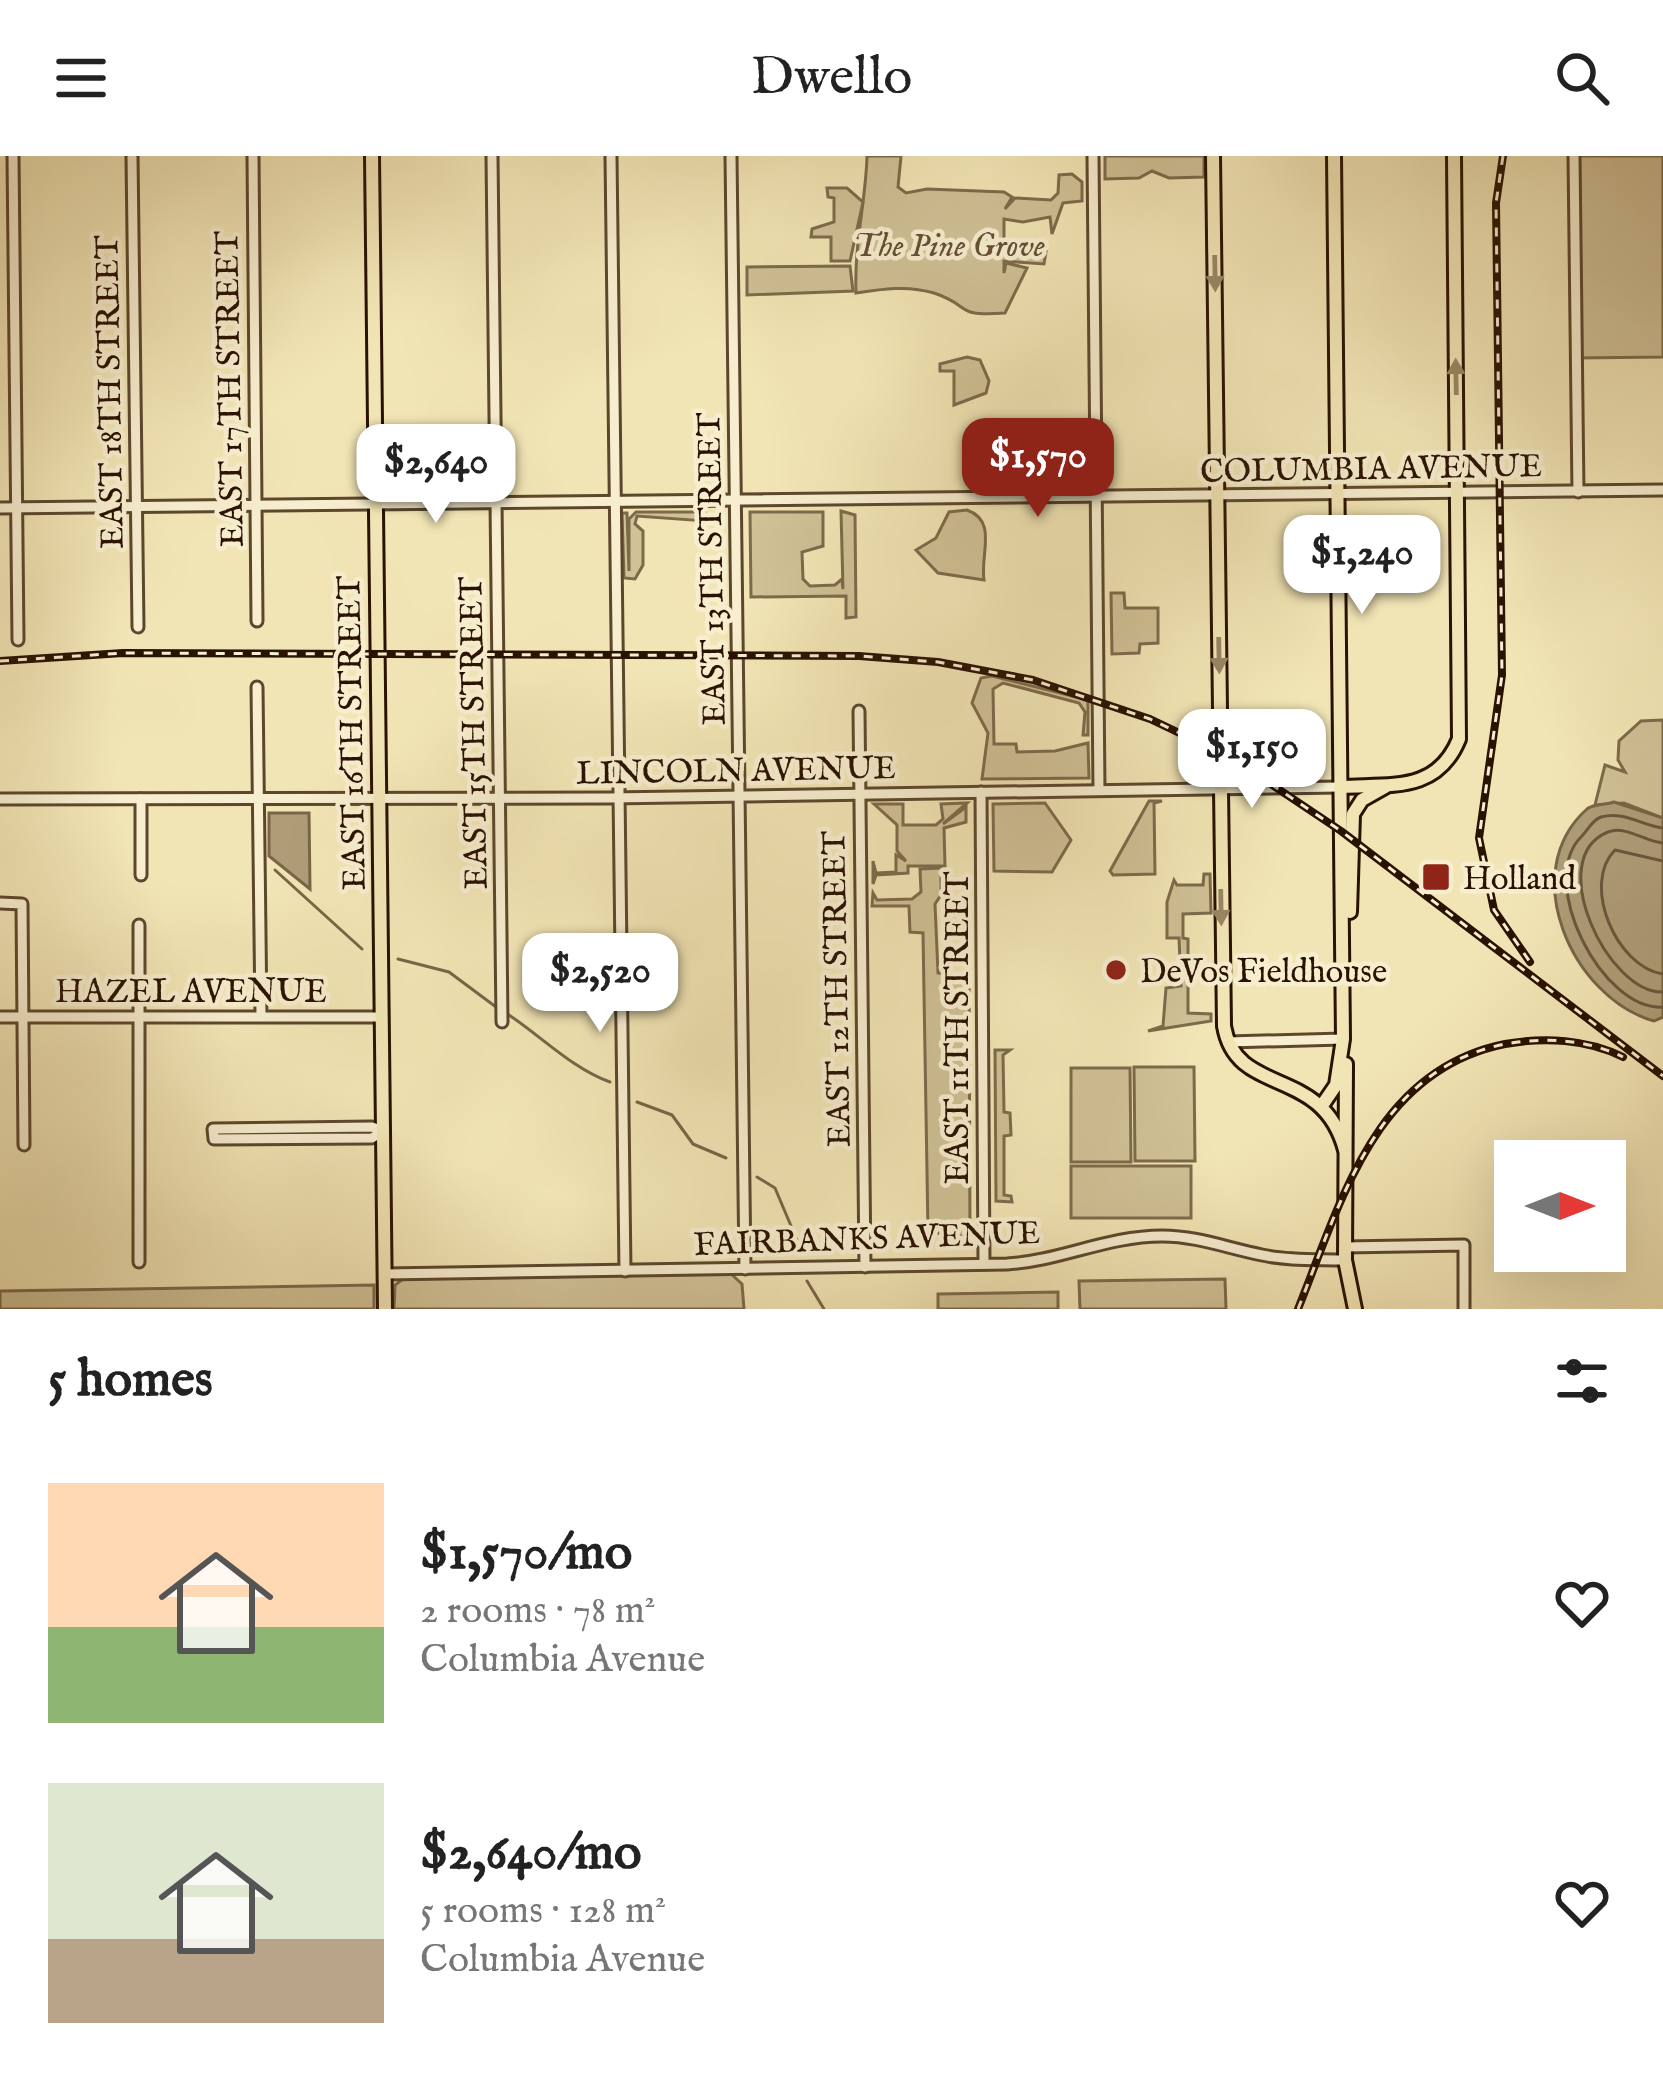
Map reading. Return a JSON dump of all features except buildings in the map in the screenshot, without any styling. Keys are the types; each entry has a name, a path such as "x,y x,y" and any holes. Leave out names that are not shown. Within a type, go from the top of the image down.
{"main road":[{"name":"EAST 16TH STREET","path":"372,156 385,1309"},
{"path":"1213,156 1220,790 1228,1042 1249,1069 1323,1104 1345,1150"},
{"path":"1334,156 1345,1253 1355,1309"},
{"path":"1454,156 1458,494"},
{"name":"LINCOLN AVENUE","path":"1341,787 1432,778 1455,748 1460,727 1458,494"},
{"path":"1343,948 1349,932 1353,814 1367,796 1395,784"},
{"path":"1323,1104 1336,1084 1343,1039"}],"street":[{"path":"13,156 18,640"},
{"name":"EAST 18TH STREET","path":"132,156 138,627"},
{"name":"EAST 17TH STREET","path":"253,156 257,621"},
{"name":"EAST 15TH STREET","path":"492,156 502,1022"},
{"path":"611,156 626,1271"},
{"name":"EAST 13TH STREET","path":"731,156 745,1269"},
{"path":"1094,156 1100,790"},
{"path":"1574,156 1578,492"},
{"name":"COLUMBIA AVENUE","path":"0,508 1663,490"},
{"path":"256,687 260,1016"},
{"name":"EAST 12TH STREET","path":"859,711 865,1267"},
{"name":"LINCOLN AVENUE","path":"0,799 620,798 1341,787"},
{"name":"EAST 11TH STREET","path":"981,792 984,1264"},
{"path":"141,799 141,875"},
{"path":"0,903 22,904 24,1145"},
{"path":"139,925 139,1262"},
{"name":"HAZEL AVENUE","path":"0,1017 382,1016"},
{"path":"1228,1042 1343,1039"},
{"path":"372,1127 383,1131 372,1138 214,1139 213,1129 372,1127"},
{"name":"FAIRBANKS AVENUE","path":"385,1274 984,1264 1042,1261 1122,1238 1157,1236 1207,1240 1277,1258 1464,1246 1464,1309"}],"green space":[{"name":"The Pine Grove","path":"867,156 901,156 898,187 906,193 927,189 1004,192 1012,197 1005,209 1015,198 1051,200 1058,193 1059,175 1072,174 1082,182 1082,201 1063,203 1052,234 1050,217 1023,222 1004,219 1004,255 1046,252 1044,264 1004,261 1004,273 1006,263 1027,268 1005,313 970,312 934,293 914,289 856,293"},
{"path":"1105,156 1204,156 1204,177 1169,178 1152,171 1139,178 1105,179"},
{"path":"1574,156 1663,156 1663,357 1576,358"},
{"path":"827,188 847,188 863,202 850,261 831,261 831,237 811,237 812,229 834,222 834,198 828,197"},
{"path":"850,266 853,291 747,295 747,267"},
{"path":"967,357 980,360 989,381 986,393 954,405 954,371 940,371 940,364"},
{"path":"967,510 985,530 984,580 938,573 916,550 936,538 949,512"},
{"path":"841,511 855,515 856,617 846,618 846,596 751,597 750,512 823,512 823,546 802,552 803,579 810,586 835,585 842,579 843,589"},
{"path":"636,512 705,512 705,521 637,516 635,524 643,531 643,565 635,579 624,578 622,513 627,513 629,571 629,519"},
{"path":"1111,593 1124,593 1125,608 1158,608 1158,643 1140,644 1139,653 1112,654"},
{"path":"992,676 1088,700 1088,735 1083,735 1085,712 1079,703 1003,683 993,689 994,744 1016,744 1017,752 1055,751 1088,743 1089,778 982,779 988,733 972,703 981,678"},
{"path":"1663,720 1663,818 1624,803 1595,805 1605,765 1625,772 1618,760 1619,741 1641,721"},
{"path":"1149,801 1162,801 1154,803 1155,874 1113,875 1110,871"},
{"path":"967,803 943,824 966,807 966,822 944,828 945,866 908,866 908,873 876,875 873,884 873,861 876,873 896,872 896,855 906,861 897,851 897,825 874,804 903,804 903,825 936,825 943,819 941,804"},
{"path":"1045,803 1071,840 1052,872 994,871 993,804"},
{"path":"941,868 941,895 935,904 938,973 962,976 969,961 970,1237 928,1232 923,933 910,932 909,906 872,906 873,893 877,900 912,899 921,892 920,869"},
{"path":"1204,874 1210,874 1211,913 1183,914 1183,938 1188,939 1188,1013 1211,1014 1211,1021 1148,1031 1163,1026 1166,988 1181,986 1179,938 1167,938 1167,902 1174,880 1177,885 1203,885"},
{"path":"995,1050 1010,1050 1003,1055 1004,1112 1010,1113 1011,1135 1004,1136 1004,1195 1011,1196 1012,1202 996,1201"},
{"path":"1134,1067 1194,1067 1195,1161 1135,1161"},
{"path":"1071,1068 1130,1068 1131,1162 1071,1162"},
{"path":"1071,1166 1191,1166 1191,1218 1071,1218"},
{"path":"731,1274 742,1284 744,1309 394,1309 395,1285 403,1279"},
{"path":"1225,1279 1226,1309 1080,1309 1079,1281"},
{"path":"374,1285 374,1309 0,1309 0,1291"},
{"path":"1058,1292 1058,1309 938,1309 938,1294"}],"water":[{"path":"1614,802 1663,818 1663,1017 1654,1021 1625,1008 1599,987 1563,930 1555,898 1556,865 1566,835 1587,809"},
{"path":"269,813 309,813 310,889 269,856"}],"waterway":[{"path":"275,870 362,949"},
{"path":"398,959 449,972 496,1007"},
{"path":"509,1015 570,1061 610,1082"},
{"path":"637,1102 672,1115 693,1144 726,1158"},
{"path":"757,1177 775,1188 802,1252"},
{"path":"807,1281 824,1309"}],"railway":[{"path":"1503,156 1496,203 1502,675 1479,838 1494,910 1530,962"},
{"path":"0,661 123,653 859,656 938,662 1033,680 1150,719 1232,758 1341,831 1663,1076"},
{"path":"1298,1309 1330,1226 1369,1146 1424,1081 1461,1058 1520,1042 1580,1043 1623,1057"}],"place":[{"name":"Holland","path":"1436,877"},
{"name":"DeVos Fieldhouse","path":"1116,970"}]}
